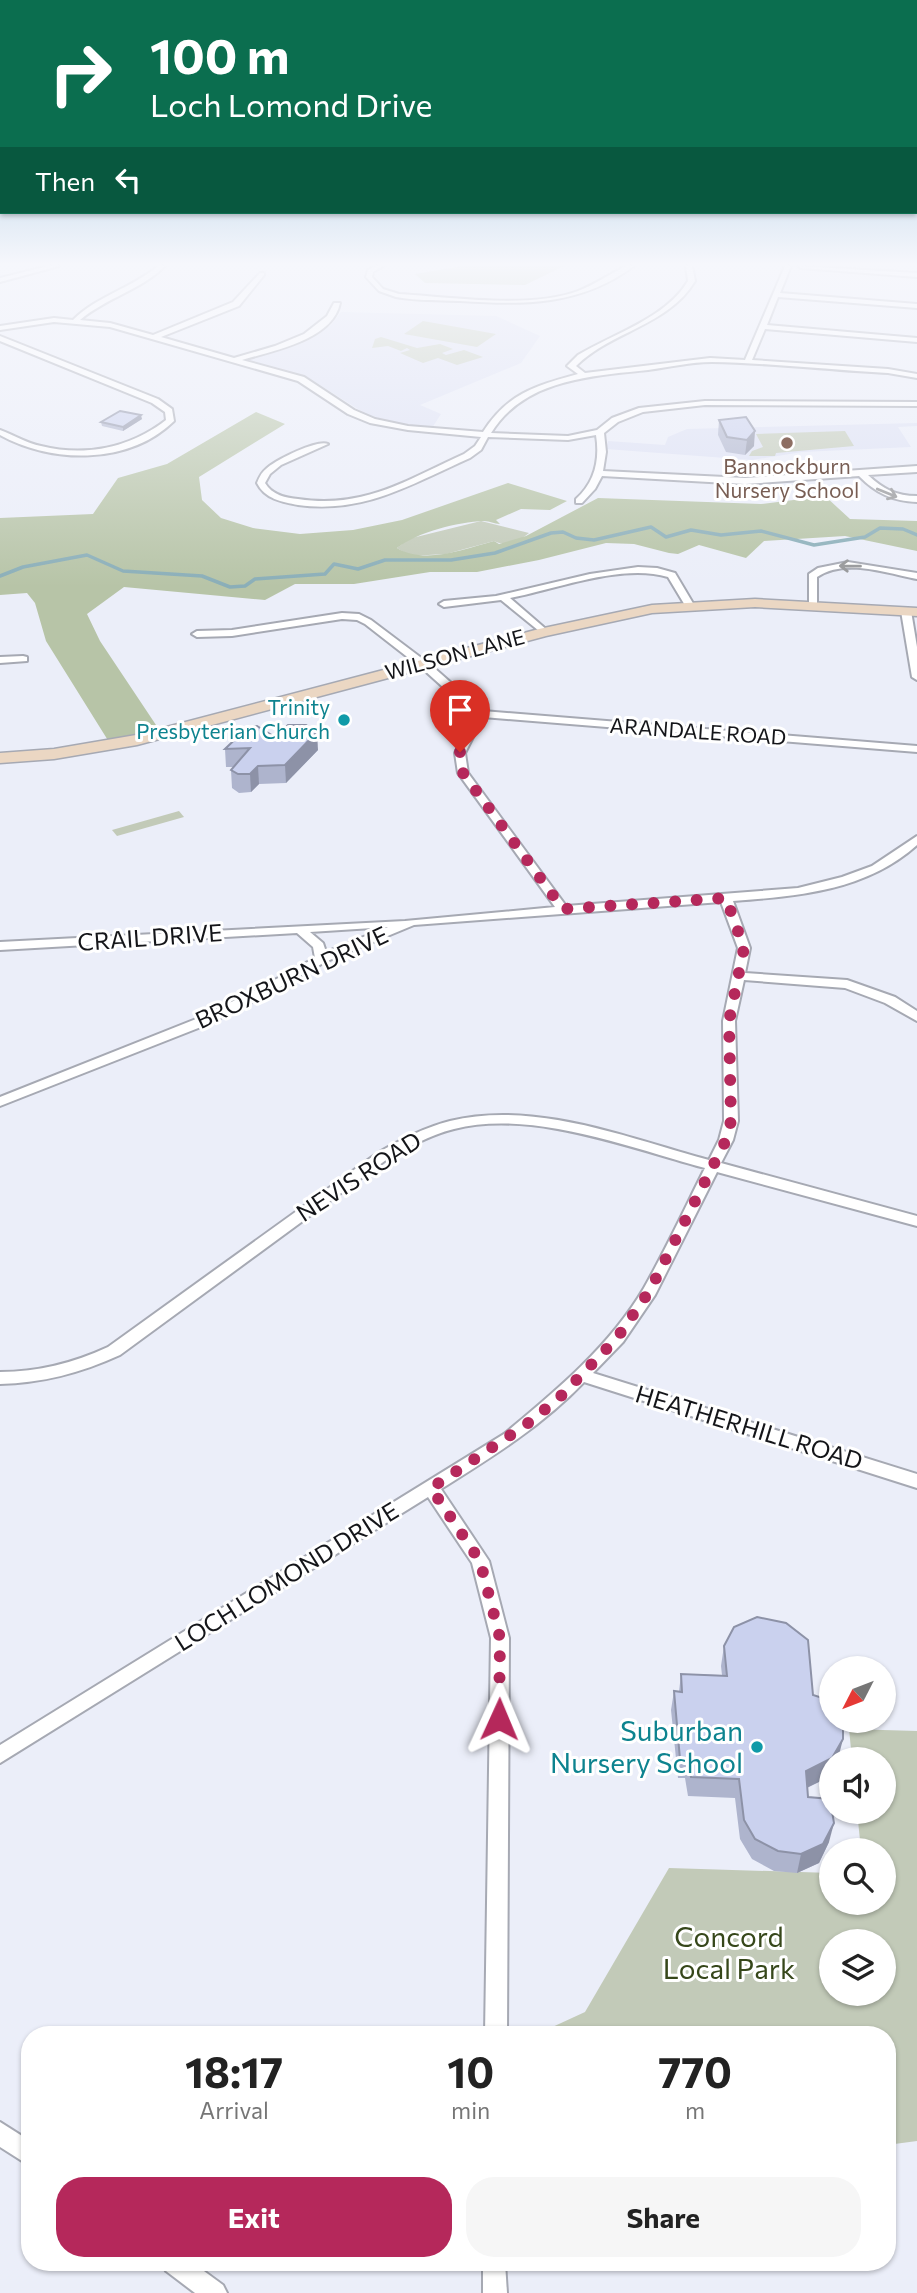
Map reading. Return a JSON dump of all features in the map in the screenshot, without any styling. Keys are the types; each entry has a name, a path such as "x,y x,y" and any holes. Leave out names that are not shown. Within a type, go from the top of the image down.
{"main road":[{"name":"WILSON LANE","path":"0,758 54,754 137,740 544,632 624,614 689,606 812,604 911,612"}],"street":[{"path":"0,432 14,442 33,449 94,452 142,440 162,429 170,421 169,411 155,401 86,373"},
{"path":"279,373 301,379 351,412 373,421 408,428 552,439 600,432 622,417 642,410 671,406 748,402 917,404"},
{"path":"324,444 272,468 262,482 265,490 279,499 300,504 347,503 467,456 478,448 498,415 517,399 545,386 600,373"},
{"path":"900,373 917,376"},
{"path":"579,501 591,492 598,473 603,445 600,432"},
{"path":"598,473 727,481 917,469"},
{"path":"862,474 879,491 901,498 917,499"},
{"path":"812,604 812,576 818,570 831,566 865,566 917,576"},
{"path":"444,604 503,597 595,577 649,569 672,575 689,606"},
{"path":"503,597 544,632"},
{"path":"911,612 917,677"},
{"path":"197,634 232,633 342,616 359,617 368,622 423,664 480,714 460,752 463,773 563,909"},
{"path":"0,660 23,659"},
{"name":"ARANDALE ROAD","path":"480,714 917,750"},
{"name":"BROXBURN DRIVE","path":"0,1102 201,1022 321,959 412,922 798,892 841,883 875,871 891,862 917,839"},
{"name":"LOCH LOMOND DRIVE","path":"0,1755 510,1438 560,1397 617,1338 650,1290 726,1140 731,1121 729,1021 744,948 726,898"},
{"name":"CRAIL DRIVE","path":"0,946 412,922"},
{"path":"300,929 319,946 321,959"},
{"path":"740,976 847,984 890,1000 917,1017"},
{"name":"NEVIS ROAD","path":"0,1378 40,1375 91,1362 114,1351 381,1157 411,1138 474,1120 527,1118 573,1128 917,1222"},
{"name":"HEATHERHILL ROAD","path":"581,1375 917,1481"},
{"path":"431,1488 480,1561 500,1638 496,2026"},
{"path":"0,2133 21,2148"},
{"path":"185,2271 215,2293"},
{"path":"494,2271 495,2293"}],"shaded area":[{"path":"289,373 497,373 420,405 441,414 432,428 404,425 369,416 312,380"},
{"name":"Bannockburn Nursery School","path":"917,423 917,426 898,427 911,447 802,452 752,460 606,449 608,441 665,445 668,437 687,429"}],"green space":[{"path":"256,412 285,424 199,477 202,500 221,518 253,528 300,534 353,530 402,520 508,483 567,501 550,510 521,509 496,520 500,524 473,522 438,529 397,548 408,553 432,555 494,541 499,544 526,536 598,498 761,504 825,496 850,519 917,521 917,551 845,536 764,541 746,558 699,545 678,554 634,544 606,543 477,572 430,572 354,584 295,584 265,600 124,587 87,614 100,641 160,731 109,742 46,641 35,603 27,593 0,595 0,518 93,514 118,478 167,464"},
{"path":"845,431 854,446 776,453 775,456 749,456 752,451 763,447 756,434"},
{"path":"481,521 529,533 512,542 494,541 446,554 410,556 397,548 408,539"},
{"path":"179,811 184,817 117,836 112,830"},
{"name":"Concord Local Park","path":"917,1731 917,2141 896,2144 896,2026 555,2026 585,2012 669,1868 819,1873 819,1915 896,1915 896,1838 860,1838 858,1824 896,1824 896,1747 851,1747 849,1733"}],"building":[{"path":"120,411 141,415 123,427 101,422"},
{"path":"746,417 755,431 747,440 727,437 719,420"},
{"path":"288,725 306,725 317,732 285,765 258,766 250,774 238,774 231,770 250,748 225,749 247,728 257,726 275,737"},
{"name":"Suburban Nursery School","path":"757,1617 786,1623 808,1640 813,1695 819,1697 819,1733 843,1733 838,1747 819,1747 819,1764 806,1771 808,1797 819,1798 819,1824 833,1824 826,1838 819,1838 819,1846 801,1854 778,1851 755,1839 744,1820 739,1779 691,1777 688,1759 680,1759 674,1691 682,1692 681,1674 727,1676 724,1646 734,1627"}],"waterway":[{"path":"0,576 23,567 87,555 123,571 202,576 230,587 245,586 255,579 325,574 334,564 358,569 385,560 451,560 495,553 551,533 563,532 576,538 594,540 651,527 666,537 691,530 721,535 761,531 814,545 865,537 880,528 903,529 917,535"}],"place":[{"name":"Bannockburn Nursery School","path":"787,443"},
{"name":"Trinity Presbyterian Church","path":"344,720"},
{"name":"Suburban Nursery School","path":"757,1747"}],"route":[{"path":"460,752 463,773 563,909 726,898 744,948 729,1021 731,1121 726,1140 650,1290 617,1338 560,1397 510,1438 431,1488 480,1561 500,1638 499,1719"}]}
